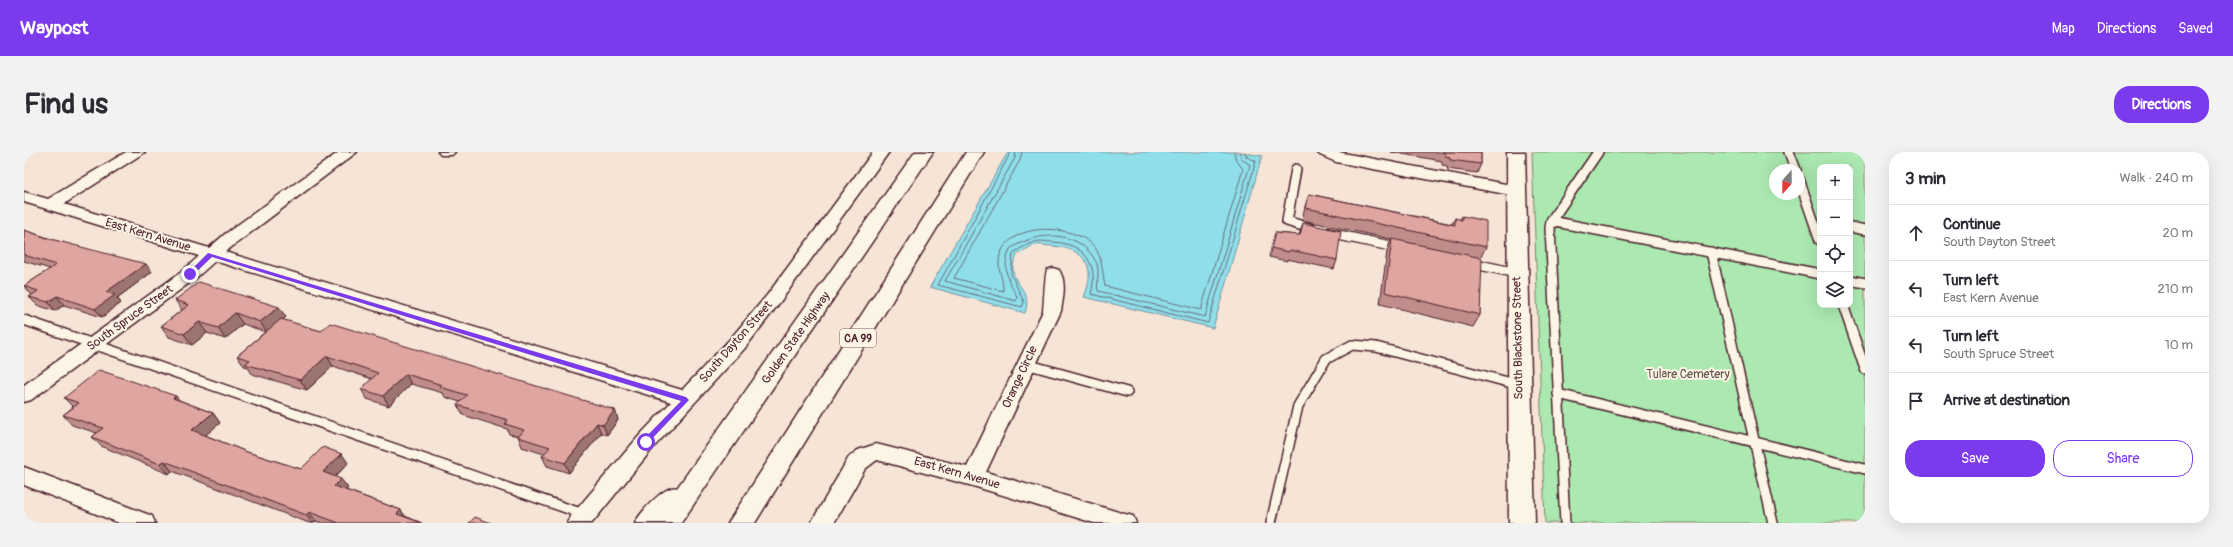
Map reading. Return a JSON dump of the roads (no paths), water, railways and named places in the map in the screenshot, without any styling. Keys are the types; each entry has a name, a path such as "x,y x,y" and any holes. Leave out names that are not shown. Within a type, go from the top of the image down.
{"main road":[{"name":"Golden State Highway","path":"667,523 924,152"},
{"name":"CA 99","path":"741,523 975,152"},
{"name":"South Blackstone Street","path":"1516,152 1522,523"},
{"path":"648,523 709,463"}],"street":[{"path":"50,205 137,152"},
{"name":"South Spruce Street","path":"24,394 190,274 230,238 349,152"},
{"name":"South Dayton Street","path":"583,519 646,442 686,400 770,304 881,152"},
{"path":"1325,152 1336,157 1516,191"},
{"name":"East Kern Avenue","path":"24,197 686,400"},
{"name":"Orange Circle","path":"973,477 1052,311 1056,288 1053,274"},
{"name":"East Kern Avenue","path":"822,523 853,468 865,456 876,452 973,477 1125,523"},
{"path":"24,476 144,523"}],"lane":[{"path":"1565,523 1550,228 1551,220 1598,152"},
{"path":"1790,152 1794,164"},
{"path":"1296,169 1287,221 1318,231 1410,250"},
{"path":"1805,193 1817,221"},
{"path":"1551,220 1817,273"},
{"path":"1853,228 1865,230"},
{"path":"1710,252 1773,523"},
{"path":"1464,262 1517,273"},
{"path":"1853,281 1865,283"},
{"path":"1844,308 1865,369"},
{"path":"24,320 583,519"},
{"path":"1271,523 1298,406 1326,359 1352,345 1376,348 1520,385"},
{"path":"1026,364 1127,392"},
{"path":"1558,394 1865,469"}],"water":[{"path":"1008,152 1240,152 1262,156 1213,328 1084,297 1088,286 1088,268 1080,255 1063,247 1036,245 1017,255 1013,265 1014,273 1026,298 1027,305 1025,313 930,287"}],"park label":[{"name":"Tulare Cemetery","path":"1688,374"}]}
